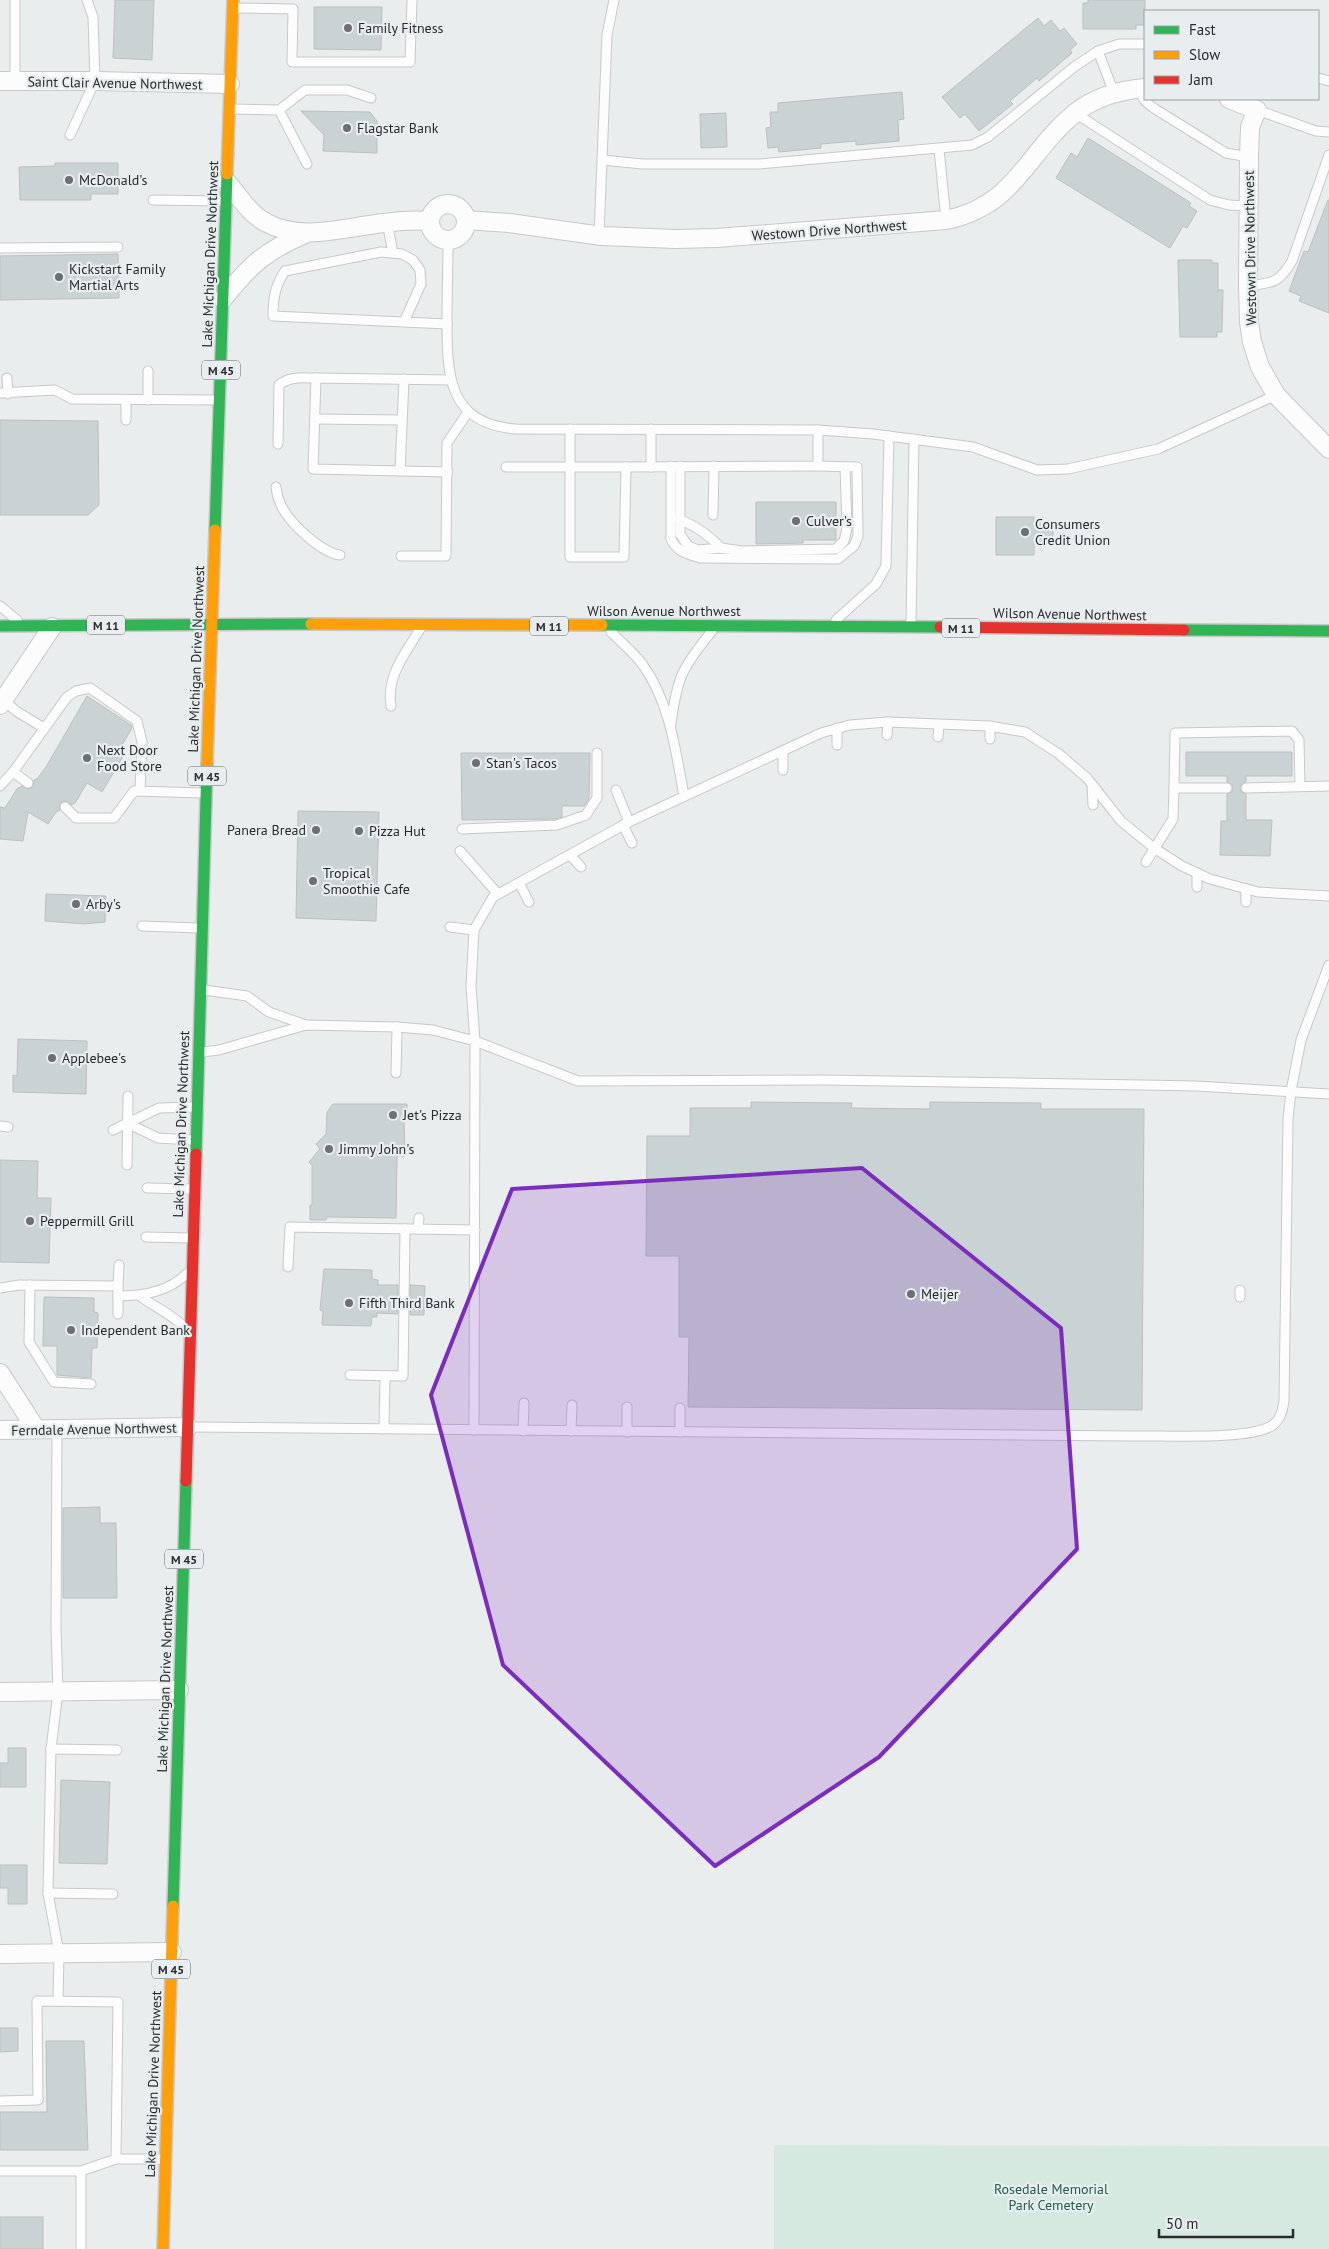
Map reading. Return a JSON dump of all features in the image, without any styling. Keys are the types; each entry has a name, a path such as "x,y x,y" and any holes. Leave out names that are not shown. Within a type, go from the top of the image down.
{"main road":[{"name":"Lake Michigan Drive Northwest","path":"163,2249 201,990 201,928 233,4"},
{"name":"Wilson Avenue Northwest","path":"0,626 52,627 213,623 422,626 829,626 1329,631"}],"street":[{"name":"Saint Clair Avenue Northwest","path":"7,81 230,84"},
{"name":"Westown Drive Northwest","path":"466,220 509,223 646,239 709,239 946,220 976,210 1009,189 1054,132 1075,113 1093,102 1114,93 1142,88"},
{"path":"1232,100 1257,110"},
{"name":"Westown Drive Northwest","path":"1257,110 1250,127 1248,206 1249,322 1254,350 1260,367 1276,394 1329,449"},
{"path":"227,182 252,212 263,221 285,230 309,232 387,222 429,220"},
{"path":"451,204 461,209 466,220 463,232 459,236 448,240 432,232 429,220 439,206 451,204"},
{"path":"223,299 262,256 284,243 309,232"},
{"path":"2,703 52,627"},
{"path":"0,1373 36,1429"},
{"name":"Ferndale Avenue Northwest","path":"0,1430 188,1427"},
{"path":"0,1692 180,1690"},
{"path":"0,1954 172,1952"}],"lane":[{"path":"7,81 15,0"},
{"path":"70,135 95,81 92,17 87,0"},
{"path":"233,4 293,4 292,62 410,62 412,0"},
{"path":"599,235 607,35 614,0"},
{"path":"603,160 642,164 751,164 962,147 980,142 1074,67 1098,51 1119,44 1144,44"},
{"path":"1098,51 1114,93"},
{"path":"1142,88 1140,95 1144,101 1155,109 1226,153 1249,157"},
{"path":"230,109 279,110 305,90 347,90 371,98"},
{"path":"279,110 306,164"},
{"path":"1257,110 1316,131 1329,132"},
{"path":"1075,113 1210,200 1229,205 1248,206"},
{"path":"939,149 946,220"},
{"path":"1248,286 1275,282 1285,273 1292,260 1329,155"},
{"path":"153,200 226,201"},
{"path":"387,222 392,253"},
{"path":"448,240 447,359 450,380 468,412 488,424 504,428 818,430 889,436 973,447 992,452 1027,468 1057,471 1158,449 1276,394"},
{"path":"0,248 118,247"},
{"path":"404,322 421,284 420,270 413,260 402,254 381,252 285,271 277,284 273,298 273,316 447,324"},
{"path":"148,371 148,400"},
{"path":"7,378 4,393 55,390 72,399 220,400"},
{"path":"278,444 279,385 286,380 316,378 450,380"},
{"path":"316,378 313,469 448,472"},
{"path":"400,471 404,379"},
{"path":"126,400 126,420"},
{"path":"401,556 446,556 447,443 468,412"},
{"path":"314,419 402,420"},
{"path":"570,429 570,556 624,557 626,467"},
{"path":"651,429 652,466"},
{"path":"818,430 818,466"},
{"path":"829,626 876,584 886,566 889,436"},
{"path":"911,627 914,439"},
{"path":"506,467 652,466 676,466 818,466 857,467 858,536 854,546 838,559 700,558 684,554 675,548 671,539 676,466"},
{"path":"676,466 680,534 688,546 698,550 721,548 742,551 836,549 844,541 847,528 845,467"},
{"path":"714,466 714,516"},
{"path":"276,487 278,498 293,522 323,550 340,555"},
{"path":"680,519 694,525 721,548"},
{"path":"0,606 25,626"},
{"path":"391,706 389,688 394,674 422,626"},
{"path":"670,724 676,690 682,672 716,626"},
{"path":"605,627 636,656 648,672 670,724 684,796"},
{"path":"0,786 13,772 67,697 76,691 90,688 136,721 142,742 140,791"},
{"path":"2,703 44,728"},
{"path":"887,736 888,722"},
{"path":"474,1430 475,1041 471,986 474,930 493,897 626,824 837,728 862,723 888,722 990,726 1025,732 1059,754 1092,784 1121,820 1154,848 1197,873 1268,894 1329,896"},
{"path":"938,738 939,725"},
{"path":"990,726 990,739"},
{"path":"837,728 837,745"},
{"path":"1146,862 1173,820 1175,733 1292,730 1299,740 1300,786"},
{"path":"1042,744 1042,754"},
{"path":"783,752 783,770"},
{"path":"462,829 557,825 586,815 597,798 597,753"},
{"path":"13,772 28,783"},
{"path":"1092,784 1093,805"},
{"path":"1246,788 1329,786"},
{"path":"1174,788 1227,788"},
{"path":"616,790 632,844"},
{"path":"65,807 76,818 114,818 134,791 206,793"},
{"path":"460,850 498,894"},
{"path":"570,855 581,867"},
{"path":"1197,873 1197,888"},
{"path":"518,883 529,902"},
{"path":"1246,889 1246,902"},
{"path":"142,926 201,928"},
{"path":"450,927 474,930"},
{"path":"188,1427 1223,1436 1250,1433 1269,1427 1280,1418 1284,1401 1287,1136 1291,1091 1301,1040 1329,965"},
{"path":"201,990 247,996 269,1012 306,1025"},
{"path":"198,1053 219,1050 306,1025 397,1027 433,1030 475,1041 578,1081 884,1081 1187,1086 1329,1094"},
{"path":"396,1073 397,1027"},
{"path":"127,1165 128,1096"},
{"path":"113,1130 159,1108 196,1107"},
{"path":"129,1124 158,1138 195,1140"},
{"path":"148,1188 194,1189"},
{"path":"418,1218 418,1229"},
{"path":"288,1268 288,1224 475,1230"},
{"path":"350,1375 403,1376 405,1229"},
{"path":"146,1237 193,1238"},
{"path":"118,1314 119,1265"},
{"path":"118,1296 140,1296 174,1284 192,1266"},
{"path":"0,1288 30,1285 118,1286"},
{"path":"30,1285 29,1342 54,1382 91,1384"},
{"path":"140,1296 154,1308 178,1320 191,1334"},
{"path":"384,1376 384,1430"},
{"path":"523,1431 524,1403"},
{"path":"571,1431 572,1405"},
{"path":"627,1407 627,1432"},
{"path":"680,1408 680,1432"},
{"path":"57,1429 56,1626 58,1692 51,1749 48,1893 59,1953 58,2001"},
{"path":"51,1749 117,1750"},
{"path":"48,1893 113,1894"},
{"path":"0,2101 38,2100 37,2001 118,2002 116,2159"},
{"path":"0,2171 81,2171 116,2159 166,2159"},
{"path":"81,2171 81,2249"}],"highlighted area":[{"path":"862,1168 1061,1328 1077,1549 879,1757 715,1866 503,1665 431,1395 512,1189"}],"green space":[{"name":"Rosedale Memorial Park Cemetery","path":"774,2145 1329,2146 1329,2249 774,2249"}],"building":[{"path":"115,0 154,0 152,60 113,58"},
{"path":"1088,0 1145,0 1144,25 1136,25 1136,29 1083,29 1083,3 1088,3"},
{"name":"Family Fitness","path":"314,7 382,7 381,50 314,49"},
{"path":"1038,18 1044,26 1051,20 1060,31 1064,28 1077,44 1070,50 1072,53 1039,81 1037,78 1010,101 1013,104 979,131 965,114 960,118 942,97"},
{"path":"902,92 904,119 898,120 899,141 856,145 856,141 821,144 821,148 779,152 778,147 768,148 766,128 771,127 770,112 778,112 778,103"},
{"name":"Flagstar Bank","path":"301,111 370,112 377,121 377,153 323,151 324,135"},
{"path":"726,113 727,147 701,148 700,114"},
{"path":"1088,138 1191,203 1189,206 1197,211 1187,228 1183,226 1170,248 1056,178 1071,153 1077,157"},
{"name":"McDonald's","path":"55,163 118,163 118,194 91,194 91,200 20,200 19,167 55,166"},
{"path":"1328,200 1329,313 1299,301 1301,296 1289,291 1304,251 1308,252"},
{"name":"Kickstart Family Martial Arts","path":"118,254 119,298 0,300 0,256"},
{"path":"1178,260 1212,260 1212,263 1218,263 1218,290 1223,290 1222,332 1217,332 1217,337 1180,337"},
{"path":"0,420 98,421 99,505 88,515 0,515"},
{"name":"Culver's","path":"756,502 836,502 836,540 803,540 803,543 756,544"},
{"name":"Consumers Credit Union","path":"996,517 1034,517 1034,521 1053,521 1053,542 1034,542 1034,555 996,555"},
{"path":"87,696 131,725 132,728 118,752 124,755 102,792 87,783 75,803 71,805 66,801 60,803 60,810 56,812 48,824 28,812 23,841 0,839 0,807 5,808 17,789 22,786 28,789 33,787 34,780 37,779 46,767"},
{"path":"1186,752 1292,752 1292,776 1246,776 1246,782 1242,783 1240,788 1241,792 1246,794 1246,820 1272,820 1270,856 1220,855 1221,821 1227,821 1227,794 1232,792 1233,785 1227,782 1227,776 1186,776"},
{"path":"461,753 590,753 589,799 584,806 562,806 562,817 556,819 462,820"},
{"path":"298,811 379,812 376,921 296,918"},
{"name":"Arby's","path":"46,894 106,896 105,922 84,924 45,921"},
{"name":"Applebee's","path":"18,1039 87,1041 86,1094 13,1092 13,1075 17,1076"},
{"name":"Meijer","path":"751,1102 852,1103 851,1108 930,1109 930,1102 1041,1103 1041,1109 1144,1109 1142,1410 688,1407 689,1337 679,1337 679,1256 646,1256 647,1136 690,1136 690,1108 751,1108"},
{"path":"333,1104 407,1104 407,1121 404,1121 405,1156 397,1156 396,1218 327,1217 326,1220 310,1220 312,1165 309,1162 320,1149 316,1144 326,1134 327,1112"},
{"path":"0,1160 38,1161 37,1198 51,1198 49,1263 0,1262"},
{"name":"Fifth Third Bank","path":"324,1269 372,1270 372,1279 378,1280 378,1285 398,1285 398,1314 377,1313 377,1317 372,1317 371,1326 322,1325 323,1311 320,1310"},
{"path":"410,1285 425,1286 424,1315 410,1315"},
{"name":"Independent Bank","path":"44,1297 94,1298 94,1312 98,1313 97,1348 92,1348 91,1378 57,1375 57,1346 43,1346"},
{"path":"100,1507 100,1523 116,1523 117,1598 63,1598 63,1508"},
{"path":"8,1748 26,1748 26,1787 0,1787 0,1763 8,1763"},
{"path":"61,1780 110,1782 107,1864 59,1863"},
{"path":"0,1865 27,1865 27,1904 8,1904 8,1888 0,1888"},
{"path":"0,2028 18,2028 18,2051 0,2052"},
{"path":"46,2041 84,2041 88,2150 0,2150 0,2112 47,2112"},
{"path":"0,2217 43,2217 43,2249 0,2249"}],"traffic: fast":[{"path":"215,530 227,174"},
{"path":"0,626 311,624"},
{"path":"602,625 940,627"},
{"path":"1184,630 1329,631"},
{"path":"196,1154 207,764"},
{"path":"173,1906 186,1481"}],"traffic: slow":[{"path":"227,174 233,0"},
{"path":"207,764 215,530"},
{"path":"311,624 602,625"},
{"path":"163,2249 173,1906"}],"traffic: jam":[{"path":"940,627 1184,630"},
{"path":"186,1481 196,1154"}],"place":[{"name":"Family Fitness","path":"348,28"},
{"name":"Flagstar Bank","path":"347,128"},
{"name":"McDonald's","path":"69,180"},
{"name":"Kickstart Family Martial Arts","path":"59,277"},
{"name":"Culver's","path":"796,521"},
{"name":"Consumers Credit Union","path":"1025,532"},
{"name":"Next Door Food Store","path":"87,758"},
{"name":"Stan's Tacos","path":"476,763"},
{"name":"Panera Bread","path":"316,830"},
{"name":"Pizza Hut","path":"359,831"},
{"name":"Tropical Smoothie Cafe","path":"313,881"},
{"name":"Arby's","path":"76,904"},
{"name":"Applebee's","path":"52,1058"},
{"name":"Jet's Pizza","path":"393,1115"},
{"name":"Jimmy John's","path":"329,1149"},
{"name":"Peppermill Grill","path":"30,1221"},
{"name":"Meijer","path":"911,1294"},
{"name":"Fifth Third Bank","path":"349,1303"},
{"name":"Independent Bank","path":"71,1330"}]}
